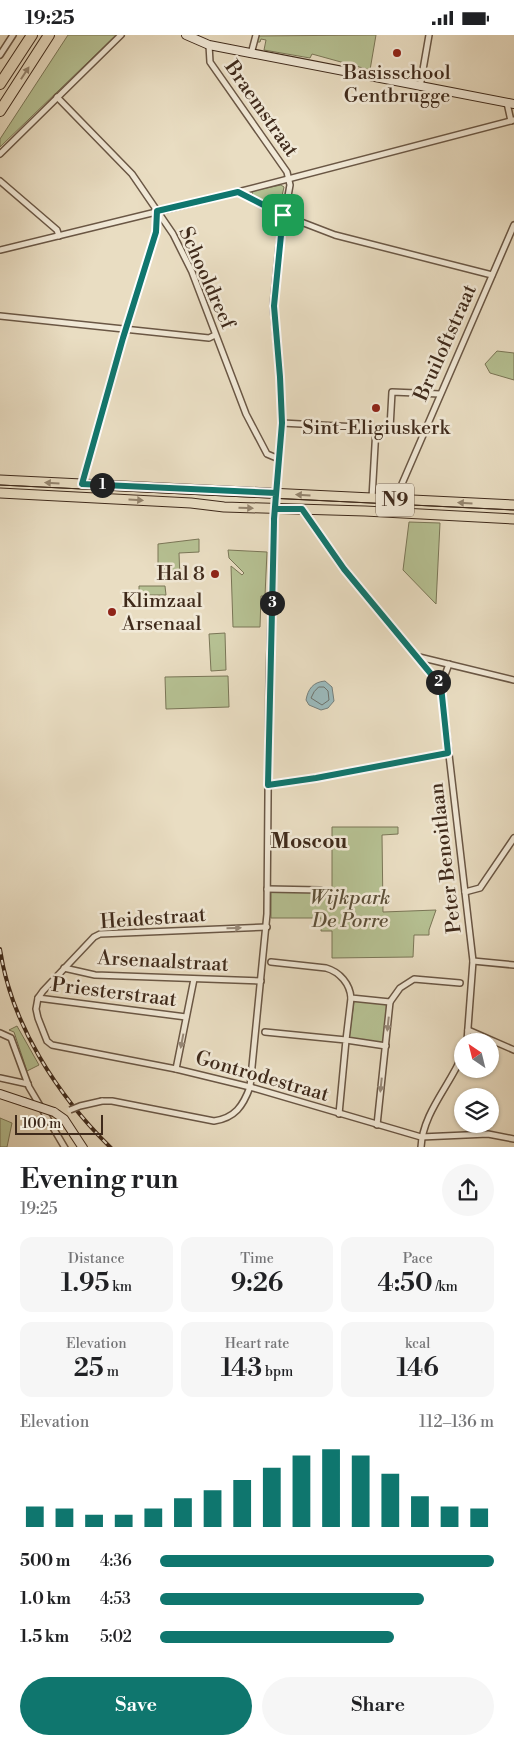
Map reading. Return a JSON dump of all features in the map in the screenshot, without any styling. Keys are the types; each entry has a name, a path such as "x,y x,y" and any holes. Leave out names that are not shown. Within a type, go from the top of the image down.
{"highway":[{"path":"0,84 32,35"},
{"path":"0,111 50,35"}],"main road":[{"name":"N9","path":"0,480 514,505"},
{"name":"N9","path":"0,493 191,503 209,506 514,519"}],"street":[{"path":"0,55 13,35"},
{"path":"0,154 121,35"},
{"path":"0,250 238,192 513,121 511,103 209,45 186,35"},
{"path":"251,53 256,35"},
{"path":"420,87 429,35"},
{"name":"Braemstraat","path":"209,45 210,62 287,172 290,185 283,215 274,306 282,423 278,459"},
{"name":"Schooldreef","path":"57,97 132,174 173,234 192,272 246,414 267,454 278,459"},
{"path":"0,181 57,230 59,236"},
{"path":"238,192 283,215 335,235 492,275"},
{"path":"82,484 125,330 156,232 157,211"},
{"name":"Bruiloftstraat","path":"395,499 514,225"},
{"path":"0,316 210,338 215,335"},
{"path":"282,423 390,428 392,392 440,394"},
{"path":"372,498 376,428"},
{"path":"62,1116 80,1106 102,1101 214,1121 231,1117 242,1106 250,1087 261,981 266,962 268,785 278,459"},
{"path":"302,509 350,576 441,686"},
{"path":"418,657 514,680"},
{"path":"441,686 449,665"},
{"name":"Peter Benoitlaan","path":"441,686 472,961 468,1033"},
{"path":"268,785 316,778 448,753"},
{"path":"465,892 480,888 514,838"},
{"path":"267,889 320,890"},
{"name":"Heidestraat","path":"38,998 94,937 100,934 267,927"},
{"path":"472,961 514,965"},
{"path":"266,962 332,970 341,977 350,989 351,998 339,1114"},
{"name":"Arsenaalstraat","path":"64,968 95,975 261,981"},
{"path":"176,1069 194,979"},
{"path":"377,1125 390,1002 400,988 414,979 471,985"},
{"name":"Priesterstraat","path":"38,998 186,1017"},
{"name":"Gontrodestraat","path":"38,998 36,1009 38,1018 47,1041 52,1045 176,1069 250,1087 421,1137 488,1134 514,1139"},
{"path":"351,998 390,1002"},
{"path":"468,1030 514,1050"},
{"path":"265,1032 386,1046"},
{"path":"0,1033 11,1037 28,1084 65,1147"},
{"path":"421,1147 421,1137 429,1118 454,1071"},
{"path":"0,1078 28,1084"},
{"path":"0,1094 62,1116 83,1147"}],"green space":[{"path":"68,35 116,35 0,147 0,139"},
{"path":"376,35 370,70 312,54 310,58 264,50 266,40 261,39 260,42 257,42 257,37 252,36"},
{"path":"281,185 284,187 279,209 253,196 252,191"},
{"path":"497,351 514,353 514,380 490,373 485,364"},
{"path":"409,522 440,523 436,604 403,570"},
{"path":"199,539 199,552 179,553 180,579 158,580 158,544"},
{"path":"228,550 267,552 265,596 261,596 260,627 233,627 231,566 242,575 244,573 229,558"},
{"path":"139,586 165,586 166,595 139,595"},
{"path":"225,633 226,670 211,671 209,634"},
{"path":"228,676 229,707 166,709 165,677"},
{"name":"Wijkpark De Porre","path":"332,827 398,827 398,834 382,835 383,912 436,910 429,935 414,935 413,957 332,958 332,931 321,931 321,918 271,918 271,888 332,889"},
{"path":"354,1001 389,1004 384,1044 349,1039"},
{"path":"17,1026 39,1065 27,1071 14,1032 9,1030"},
{"path":"0,1118 12,1123 7,1147 0,1147"}],"water":[{"path":"325,681 332,687 334,701 328,708 321,710 309,705 306,700 312,687 317,683"}],"tram line":[{"path":"0,485 514,510"}],"railway":[{"path":"0,949 14,1004 39,1057 72,1105 110,1147"}],"place":[{"name":"Basisschool Gentbrugge","path":"397,53"},
{"name":"Sint-Eligiuskerk","path":"376,408"},
{"name":"Hal 8","path":"215,574"},
{"name":"Klimzaal Arsenaal","path":"112,612"}],"district":[{"name":"Moscou","path":"309,842"}],"route":[{"path":"283,215 238,192 157,211 156,232 123,338 82,484 276,493 275,509 302,509 344,569 441,686 448,753 316,778 268,785 274,519 276,493 278,459 281,449 282,423 274,306 275,278 283,215"}]}
